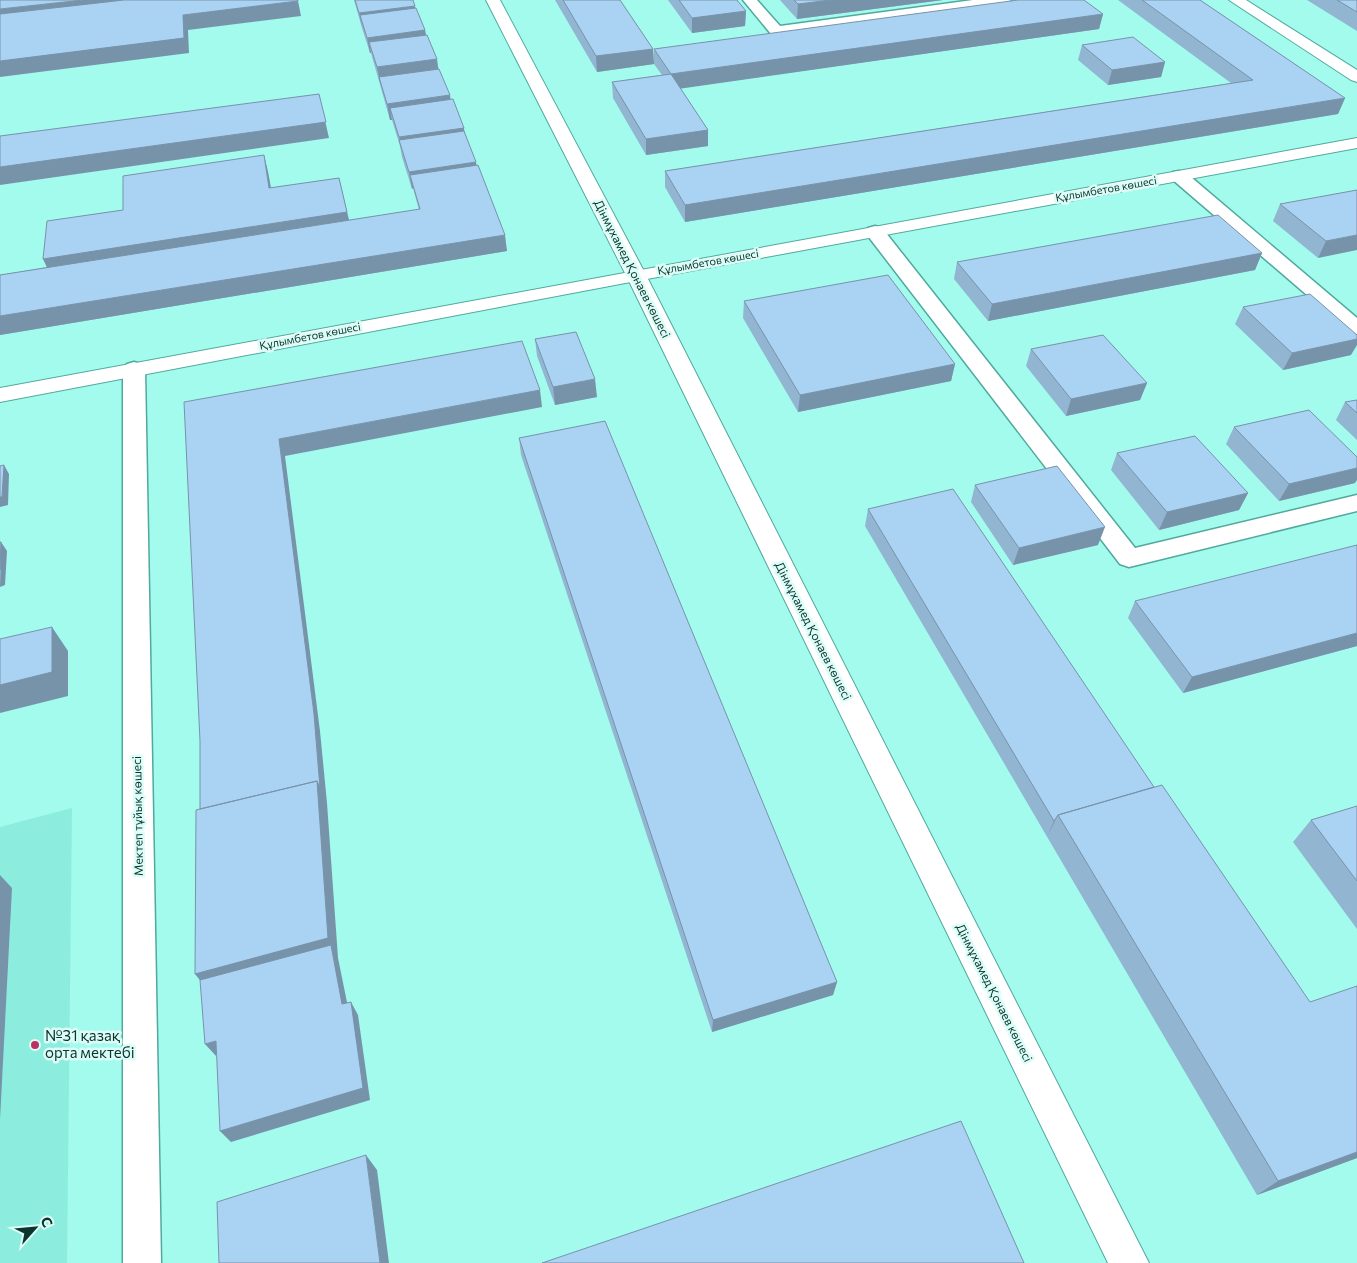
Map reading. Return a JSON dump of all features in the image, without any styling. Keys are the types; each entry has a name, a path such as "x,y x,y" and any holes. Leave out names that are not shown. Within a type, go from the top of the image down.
{"street":[{"name":"Дінмұхамед Қонаев көшесі","path":"493,0 636,275 1129,1263"},
{"path":"1236,0 1357,77"},
{"name":"Құлымбетов көшесі","path":"0,395 636,275 1357,143"}],"lane":[{"path":"750,0 776,31 1004,0"},
{"path":"1179,176 1357,328"},
{"path":"875,232 1130,558 1357,503"},
{"name":"Мектеп тұйық көшесі","path":"134,369 142,1263"}],"shaded area":[{"name":"№31 қазақ орта мектебі","path":"72,808 67,1263 0,1263 0,827"}],"building":[{"path":"0,0 83,0 0,9"},
{"path":"124,0 298,1 183,15 184,38 0,61 0,14"},
{"path":"355,0 413,0 415,6 359,13"},
{"path":"563,0 620,0 653,49 596,56"},
{"path":"679,0 737,0 746,11 692,18"},
{"path":"794,0 831,0 798,4"},
{"path":"1018,0 1084,0 1103,14 671,74 654,49"},
{"path":"1142,0 1200,0 1345,98 685,205 665,171 1253,80"},
{"path":"1337,0 1357,0 1357,12"},
{"path":"416,8 425,30 367,38 360,15"},
{"path":"427,35 437,59 377,67 369,42"},
{"path":"1133,37 1165,62 1112,70 1082,45"},
{"path":"439,69 450,95 387,104 379,77"},
{"path":"671,74 708,130 646,139 612,82"},
{"path":"319,94 326,122 0,167 0,136"},
{"path":"453,99 464,128 399,137 390,108"},
{"path":"464,131 476,162 409,172 399,140"},
{"path":"264,155 269,188 339,178 347,212 43,259 47,221 123,210 123,176"},
{"path":"478,165 505,235 0,316 0,275 420,209 410,175"},
{"path":"1357,190 1357,235 1326,241 1280,204"},
{"path":"1218,215 1262,253 992,304 957,262"},
{"path":"888,275 955,364 800,395 744,301"},
{"path":"1310,294 1357,335 1357,339 1292,353 1243,307"},
{"path":"576,332 595,379 553,387 535,339"},
{"path":"1103,335 1147,383 1071,399 1031,349"},
{"path":"522,341 540,390 279,439 314,714 320,788 317,781 200,809 200,741 184,402"},
{"path":"1357,400 1357,413 1345,402"},
{"path":"1309,410 1357,457 1357,468 1289,484 1234,427"},
{"path":"605,421 837,982 713,1020 519,438"},
{"path":"1195,436 1248,493 1167,512 1117,453"},
{"path":"4,465 2,497 0,497 0,466"},
{"path":"1057,466 1105,527 1019,548 975,485"},
{"path":"953,489 1154,787 1058,815 1054,821 868,509"},
{"path":"1357,545 1357,633 1192,677 1135,601"},
{"path":"52,627 52,672 0,685 0,639"},
{"path":"317,781 328,938 195,974 196,810"},
{"path":"1162,785 1310,1002 1357,986 1357,1152 1278,1181 1058,815"},
{"path":"1357,806 1357,881 1311,820"},
{"path":"331,945 342,1004 351,1002 363,1088 220,1131 216,1041 205,1044 200,980"},
{"path":"961,1121 1024,1263 542,1263"},
{"path":"366,1155 380,1263 219,1263 217,1202"}],"place":[{"name":"№31 қазақ орта мектебі","path":"35,1045"}]}
